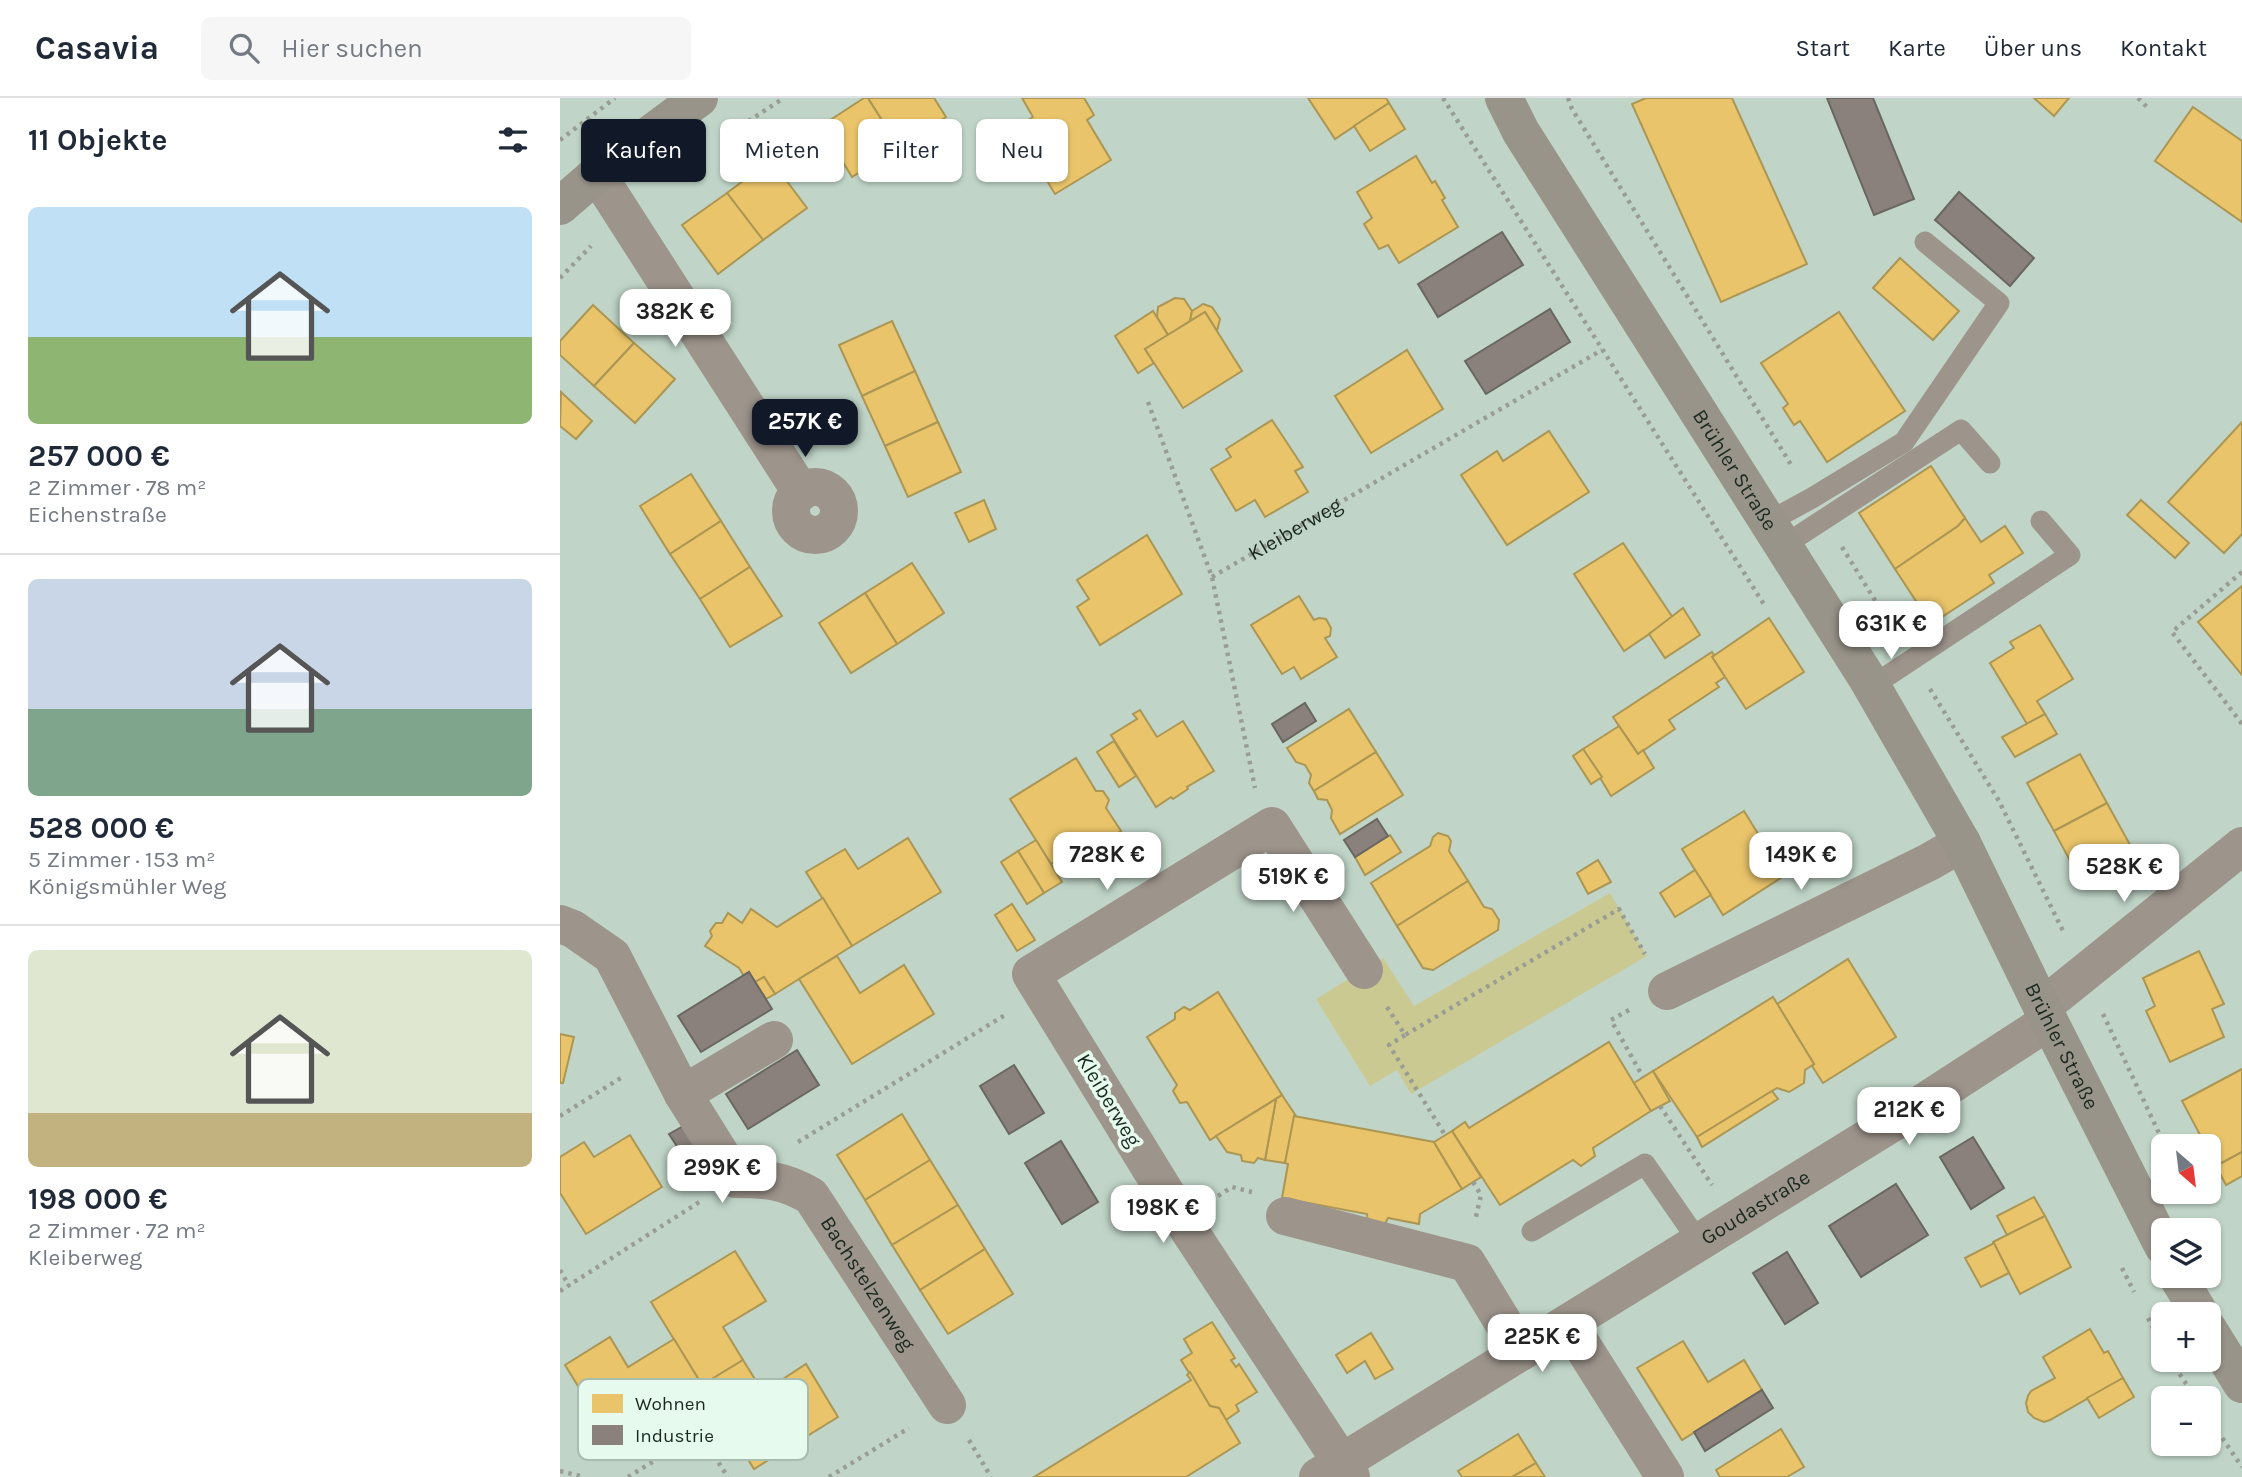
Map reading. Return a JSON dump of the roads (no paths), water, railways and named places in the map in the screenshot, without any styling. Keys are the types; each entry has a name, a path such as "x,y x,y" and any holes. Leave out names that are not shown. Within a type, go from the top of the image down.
{"main road":[{"path":"671,119 699,98"},
{"name":"Brühler Straße","path":"1504,98 1521,132 1872,686 1962,843 2151,1223"},
{"path":"560,206 588,182"},
{"path":"2221,1350 2242,1384"}],"street":[{"path":"602,182 801,492"},
{"name":"Kleiberweg","path":"1337,1472 1031,974 1272,826 1364,970"},
{"path":"1667,991 1962,843"},
{"name":"Goudastraße","path":"1337,1472 1521,1352 1892,1123 2046,1014 2242,846"},
{"name":"Bachstelzenweg","path":"560,924 573,929 612,956 683,1094 736,1179 769,1179 789,1184 811,1196 947,1405"},
{"path":"683,1094 774,1040"},
{"path":"1285,1216 1466,1263 1521,1352"},
{"path":"1568,1323 1665,1477"}],"lane":[{"path":"1775,534 1812,498 1904,442 1998,303 1925,242"},
{"path":"1775,534 1961,430 1990,463"},
{"path":"1872,686 2070,555 2041,521"},
{"path":"1532,1231 1645,1164 1699,1242"}]}
